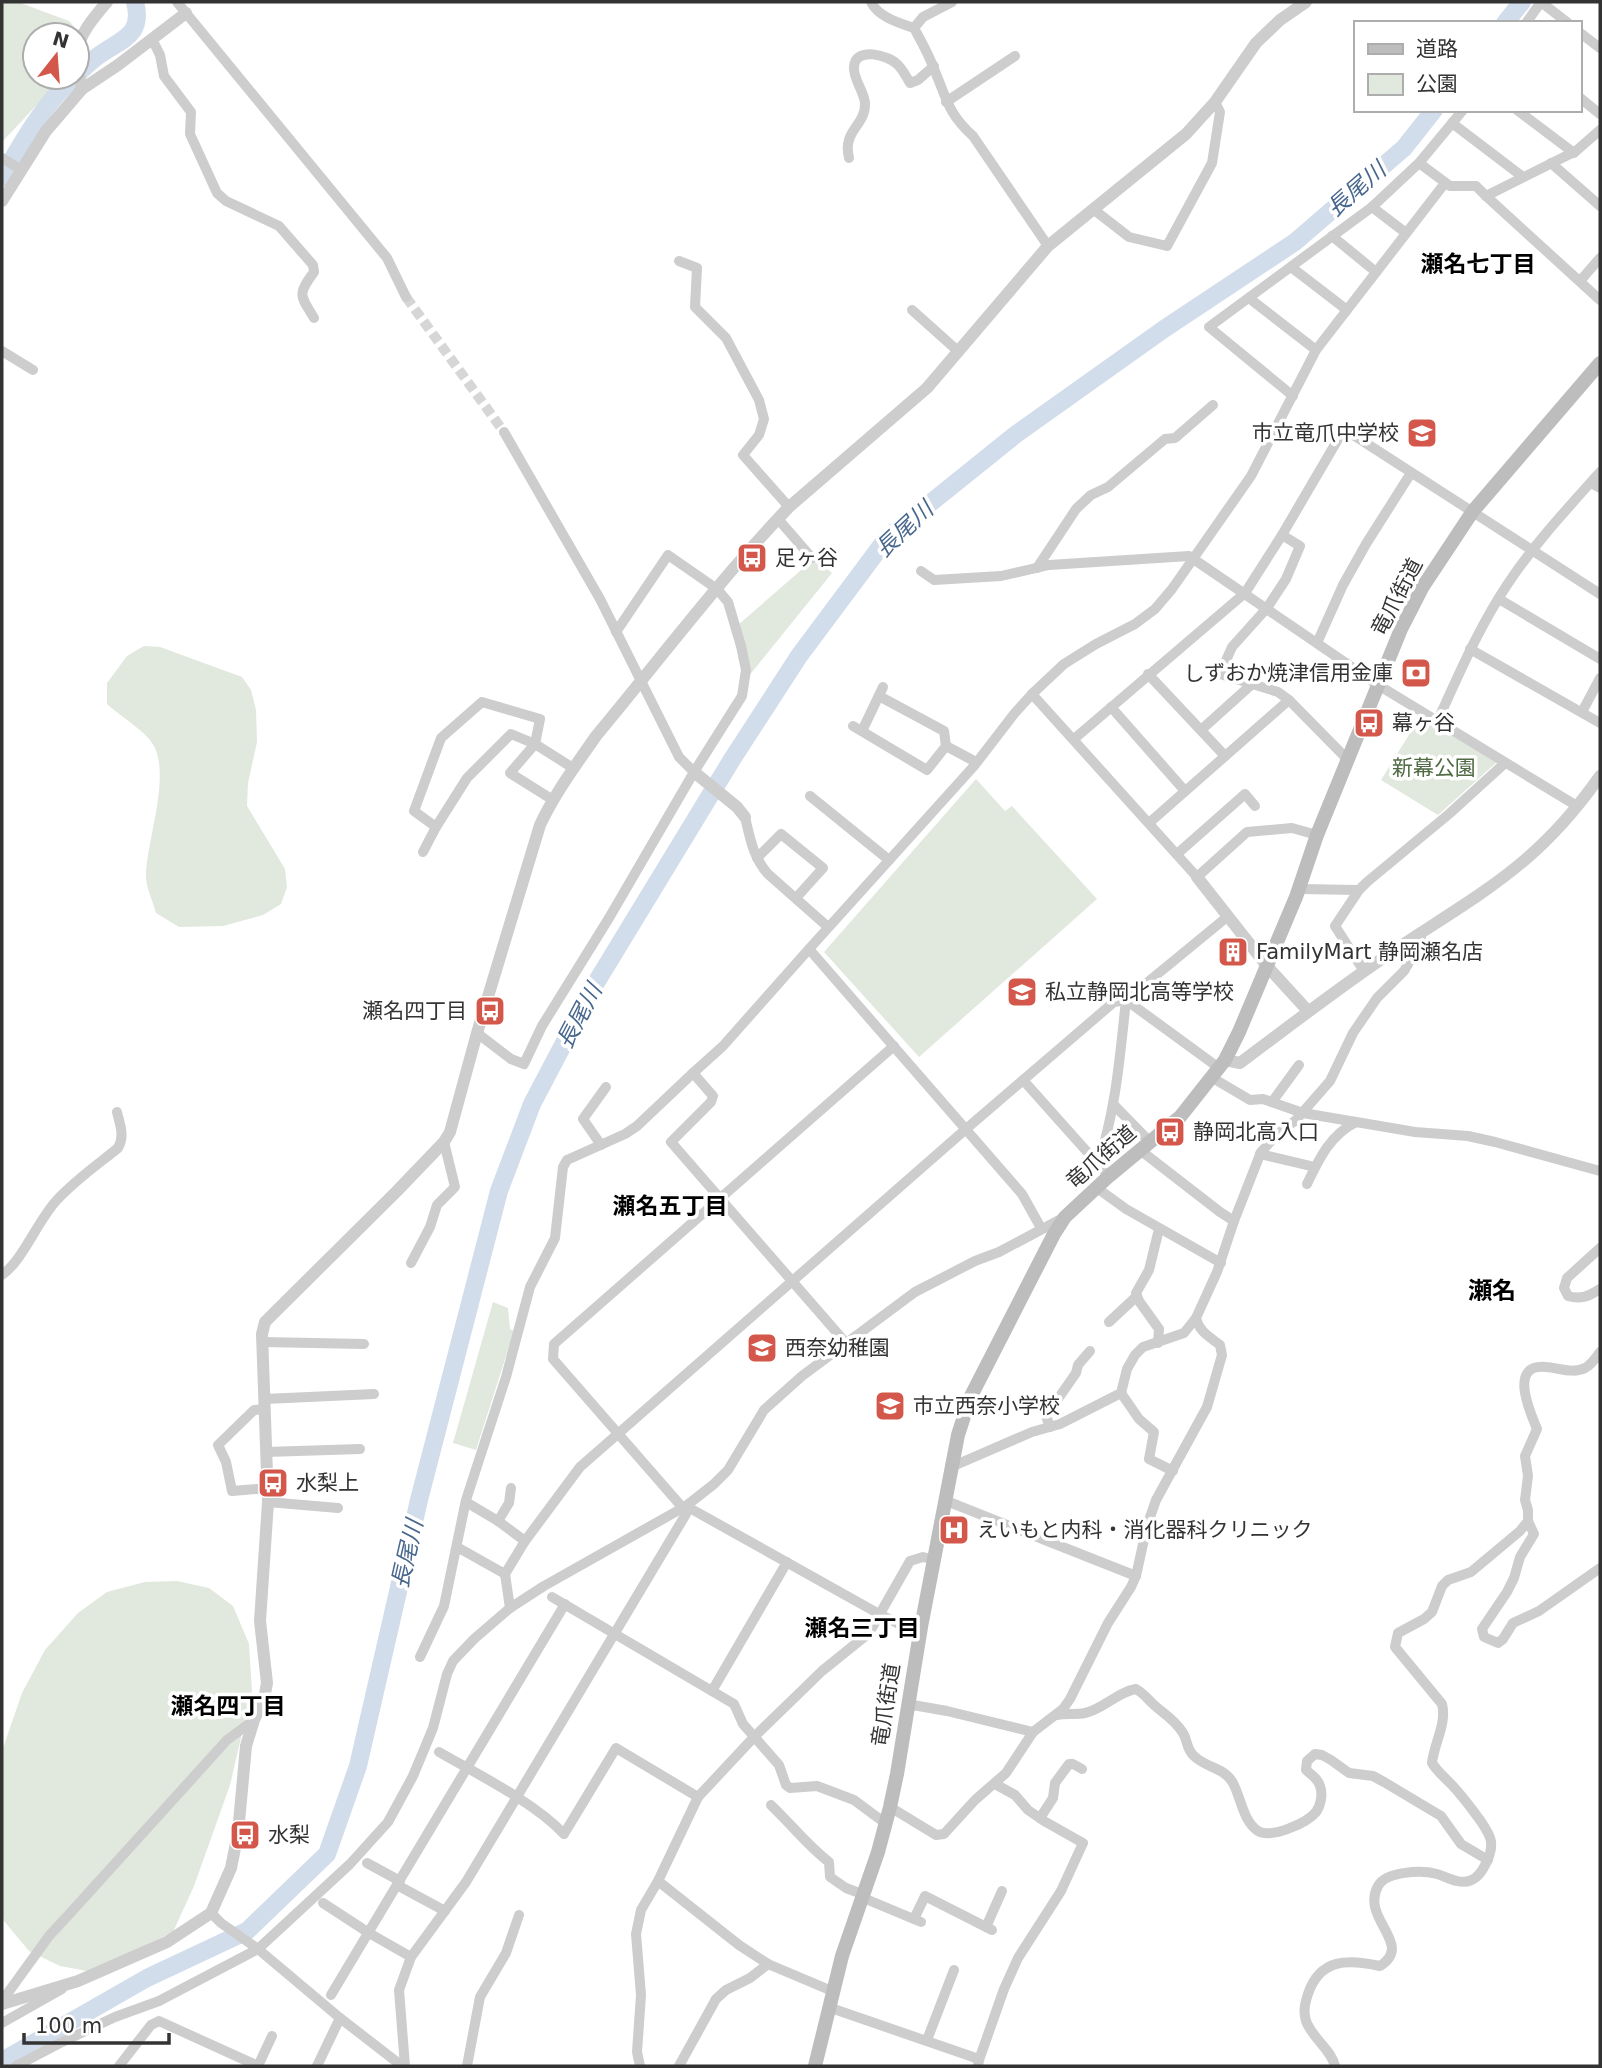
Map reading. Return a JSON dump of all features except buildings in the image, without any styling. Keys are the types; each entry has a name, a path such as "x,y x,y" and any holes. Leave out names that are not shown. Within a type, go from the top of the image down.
{"main road":[{"name":"竜爪街道","path":"815,2066 832,1991 878,1853 890,1807 944,1500 958,1436 970,1398 1065,1217 1108,1176 1180,1117 1218,1068 1239,1032 1299,889 1317,835 1401,629 1422,588 1473,511 1600,363"}],"street":[{"path":"91,24 107,2"},
{"path":"177,2 387,258 406,297"},
{"path":"871,2 874,8 894,21 914,28 934,66 946,102 958,122 973,136 1048,246"},
{"path":"914,28 923,17 952,2"},
{"path":"2,2023 78,1981 167,1941 211,1913 236,1851 246,1746 264,1699 267,1683 260,1621 268,1502 263,1342 265,1322 397,1191 444,1142 450,1132 540,825 573,768 640,682 789,507 927,388 1048,246 1186,134 1216,102 1256,43 1280,20 1306,2"},
{"path":"1527,21 1541,2 1565,21"},
{"path":"91,83 186,13"},
{"path":"1581,34 1600,48"},
{"path":"152,39 160,55 164,75 191,112 190,134 217,193 226,201 279,226 313,265 314,272 304,284 302,293 314,318"},
{"path":"849,158 846,146 848,139 861,119 865,103 854,72 853,64 858,57 868,54 888,58 898,65 910,83 918,80 934,66"},
{"path":"946,102 1015,56"},
{"path":"2,201 46,131 80,91"},
{"path":"1581,99 1600,114"},
{"path":"1093,209 1129,237 1167,246 1212,163 1220,112 1216,102"},
{"path":"1293,396 1209,327 1372,207 1419,163 1461,112"},
{"path":"1520,112 1574,153"},
{"path":"1452,123 1523,177"},
{"path":"1486,196 1574,153 1600,130"},
{"path":"3,158 20,169"},
{"path":"1419,163 1450,186 1476,186 1600,300"},
{"path":"1551,163 1600,206"},
{"path":"420,1657 444,1606 466,1502 506,1377 530,1287 555,1238 563,1167 567,1160 637,1126 723,1046 976,762 1014,714 1063,664 1135,624 1156,609 1251,476 1316,350 1445,183"},
{"path":"1372,207 1406,233"},
{"path":"1332,236 1376,272"},
{"path":"1580,281 1600,258"},
{"path":"679,261 696,268 695,307 726,338 759,400 764,419 762,427 743,455 789,507"},
{"path":"1291,267 1346,310"},
{"path":"1249,298 1316,350"},
{"path":"912,310 959,352"},
{"path":"2,351 33,370"},
{"path":"1037,568 1076,509 1091,495 1108,487 1165,439 1175,438 1213,405"},
{"path":"1074,739 1245,593 1344,429 1600,594"},
{"path":"504,432 600,599 679,757 746,817 757,858 768,874 828,927"},
{"path":"1438,720 1470,649 1499,598 1532,550 1595,486 1600,472"},
{"path":"1317,643 1343,585 1411,473"},
{"path":"778,519 812,558"},
{"path":"1282,535 1300,546 1286,579 1267,608 1232,647 1220,674 1278,692 1348,760"},
{"path":"477,1033 511,1059 524,1064 542,1026 742,696 746,670 728,602 718,589 668,555 616,632"},
{"path":"921,571 934,580 1001,576 1049,565 1189,556 1378,685 1577,806"},
{"path":"1499,598 1600,659"},
{"path":"1470,649 1600,723"},
{"path":"1148,674 1225,756"},
{"path":"1582,712 1600,678"},
{"path":"1201,730 1251,685"},
{"path":"881,692 944,731 946,746 927,770 857,729 881,692"},
{"path":"1032,694 1177,854 1267,966 1308,1011"},
{"path":"1149,823 1289,700"},
{"path":"436,827 414,811 441,738 482,702 540,719 535,744 510,773 553,800"},
{"path":"1111,707 1185,791"},
{"path":"423,852 467,778 511,734 535,744 573,768"},
{"path":"946,746 976,762"},
{"path":"1364,971 1335,926 1359,890 1449,814 1505,762"},
{"path":"1218,1068 1240,1063 1364,971 1490,887 1527,858 1577,806 1600,776"},
{"path":"1177,854 1245,794 1255,806"},
{"path":"810,796 888,860"},
{"path":"1197,877 1247,832 1292,828 1317,835"},
{"path":"757,858 781,834 823,868 796,898"},
{"path":"1299,889 1359,890"},
{"path":"510,1608 505,1574 525,1541 580,1468 1114,1002 1126,1000 1227,917"},
{"path":"1173,1471 1149,1459 1154,1432 1139,1419 1121,1393 1127,1369 1135,1355 1143,1348 1184,1333 1196,1318 1220,1263 1260,1154 1276,1135 1303,1113 1330,1081 1353,1033 1377,998 1404,971 1421,942 1421,932"},
{"path":"809,949 1022,1194 1041,1228"},
{"path":"1126,1000 1218,1068 1250,1100 1272,1102 1303,1113 1415,1132 1468,1136 1600,1171"},
{"path":"1098,1164 1114,1105 1126,1000"},
{"path":"894,1046 554,1344 553,1359 684,1506 919,1634"},
{"path":"1272,1102 1298,1065"},
{"path":"693,1073 713,1096 711,1102 671,1142 846,1343"},
{"path":"1023,1080 1108,1176"},
{"path":"601,1145 583,1119 606,1087"},
{"path":"1114,1105 1145,1146 1220,1212 1234,1221"},
{"path":"2,1275 9,1270 57,1200 118,1148 122,1131 117,1112"},
{"path":"1307,1184 1325,1148 1338,1133 1356,1122"},
{"path":"411,1263 430,1227 437,1205 455,1187 444,1142"},
{"path":"1260,1154 1315,1167"},
{"path":"1097,1188 1126,1209 1220,1263"},
{"path":"16,2066 115,2017 159,2001 254,1947 350,1864 388,1822 414,1776 433,1728 453,1661 474,1639 510,1608 544,1586 684,1506 714,1484 728,1470 764,1410 802,1376 915,1292 1065,1217"},
{"path":"1158,1343 1159,1329 1136,1293 1149,1270 1159,1229"},
{"path":"1600,1248 1567,1278 1564,1288 1568,1296 1577,1299 1600,1289"},
{"path":"1109,1322 1137,1296"},
{"path":"890,1807 936,1835 944,1834 975,1800 1006,1773 1033,1732 1063,1709 1079,1684 1108,1623 1136,1576 1147,1525 1156,1500 1207,1407 1222,1355 1220,1345 1204,1333 1196,1318"},
{"path":"263,1342 364,1344"},
{"path":"1050,1427 1045,1416 1090,1351"},
{"path":"1600,1352 1593,1362 1583,1369 1571,1371 1542,1366 1530,1371 1525,1377 1523,1388 1536,1429 1525,1456 1528,1476 1525,1500 1528,1521 1534,1534 1520,1557 1507,1592 1482,1629 1484,1637 1498,1643 1513,1623 1539,1611 1600,1568"},
{"path":"951,1467 1032,1432 1060,1424 1121,1393"},
{"path":"268,1488 232,1491 226,1462 218,1445 254,1410 265,1404 374,1394"},
{"path":"267,1452 360,1449"},
{"path":"498,1521 509,1503 510,1488"},
{"path":"944,1500 1136,1576"},
{"path":"268,1502 338,1508"},
{"path":"466,1502 525,1541"},
{"path":"404,2066 399,1990 411,1957 466,1882 686,1514 684,1506"},
{"path":"1335,2066 1333,2059 1313,2035 1305,2019 1304,2008 1315,1978 1326,1969 1336,1963 1353,1961 1380,1966 1388,1961 1393,1953 1392,1944 1373,1904 1378,1886 1387,1877 1411,1872 1435,1873 1458,1882 1472,1880 1482,1873 1491,1850 1492,1838 1432,1763 1444,1714 1442,1704 1395,1647 1398,1633 1432,1612 1442,1586 1448,1580 1471,1572 1520,1531 1528,1521"},
{"path":"457,1547 505,1574"},
{"path":"640,2066 637,2052 641,1995 635,1934 641,1910 658,1881 698,1797 755,1736 822,1671 869,1633 910,1561 923,1557 935,1560"},
{"path":"712,1691 787,1562"},
{"path":"552,1597 734,1704 743,1724 779,1765 786,1785 790,1788 817,1786 854,1800 885,1823"},
{"path":"331,1995 565,1604"},
{"path":"1053,1716 1085,1713 1125,1691 1136,1689 1169,1716 1185,1735 1186,1746 1192,1755 1226,1773 1248,1821 1257,1830 1266,1834 1276,1833 1309,1818 1317,1811 1322,1789 1306,1770 1307,1761 1315,1754 1331,1760 1349,1773 1373,1776 1396,1788 1441,1816 1461,1844 1488,1860"},
{"path":"907,1704 1033,1732"},
{"path":"2,2002 49,1936 227,1740 254,1720"},
{"path":"439,1752 516,1797 564,1834 616,1748 698,1797"},
{"path":"1040,1818 1053,1798 1055,1783 1069,1764 1073,1763 1082,1769"},
{"path":"828,2007 927,2040 979,2063 1004,1989 1018,1958 1061,1891 1083,1843 1028,1810 1015,1795 995,1784"},
{"path":"771,1805 811,1848 829,1862 830,1877 862,1896 917,1920 925,1896 989,1929 1002,1891"},
{"path":"367,1863 445,1912"},
{"path":"658,1881 739,1945 768,1964 832,1991"},
{"path":"323,1903 411,1957"},
{"path":"211,1913 340,2018 404,2066"},
{"path":"467,2066 480,1997 506,1954 519,1915"},
{"path":"679,2066 716,1999 768,1964"},
{"path":"927,2040 954,1970"},
{"path":"2,2002 78,1981"},
{"path":"317,2066 340,2018"},
{"path":"119,2066 151,2025 159,2021 258,2066 272,2036"}],"green space":[{"path":"2,2 18,2 69,21 21,21 21,91 50,91 2,142"},
{"path":"815,558 832,573 748,677 738,625"},
{"path":"144,646 160,647 242,677 251,690 256,710 257,742 248,783 247,806 285,869 287,887 281,904 263,915 223,926 179,927 156,913 146,876 160,767 156,751 149,739 107,704 107,683 127,656"},
{"name":"新幕公園","path":"1420,717 1497,762 1438,815 1381,780"},
{"path":"976,779 1005,811 1012,806 1097,899 919,1057 824,952"},
{"path":"493,1302 508,1308 510,1329 514,1331 476,1450 453,1443"},
{"path":"177,1581 209,1588 233,1606 249,1644 252,1691 230,1785 194,1886 173,1932 87,1971 60,1966 29,1951 4,1921 2,1751 22,1693 45,1650 78,1613 107,1592 145,1582"}],"waterway":[{"path":"91,62 133,30 137,13 135,2"},
{"name":"長尾川","path":"1507,21 1522,2"},
{"path":"2,177 43,112 60,91"},
{"name":"長尾川","path":"2,2061 147,1978 247,1931 327,1854 358,1766 419,1500 499,1191 532,1104 594,986 731,761 799,656 887,538 1015,435 1164,329 1295,242 1404,148 1432,112"}],"tunnel":[{"path":"406,297 504,432"}],"place":[{"name":"市立竜爪中学校","path":"1422,433"},
{"name":"足ヶ谷","path":"752,558"},
{"name":"しずおか焼津信用金庫","path":"1416,673"},
{"name":"幕ヶ谷","path":"1369,723"},
{"name":"FamilyMart 静岡瀬名店","path":"1233,952"},
{"name":"私立静岡北高等学校","path":"1022,992"},
{"name":"瀬名四丁目","path":"490,1011"},
{"name":"静岡北高入口","path":"1170,1132"},
{"name":"西奈幼稚園","path":"762,1348"},
{"name":"市立西奈小学校","path":"890,1406"},
{"name":"水梨上","path":"273,1483"},
{"name":"えいもと内科・消化器科クリニック","path":"954,1530"},
{"name":"水梨","path":"245,1835"}],"district":[{"name":"瀬名七丁目","path":"1478,264"},
{"name":"瀬名五丁目","path":"670,1206"},
{"name":"瀬名","path":"1492,1291"},
{"name":"瀬名三丁目","path":"862,1628"},
{"name":"瀬名四丁目","path":"228,1706"}]}
